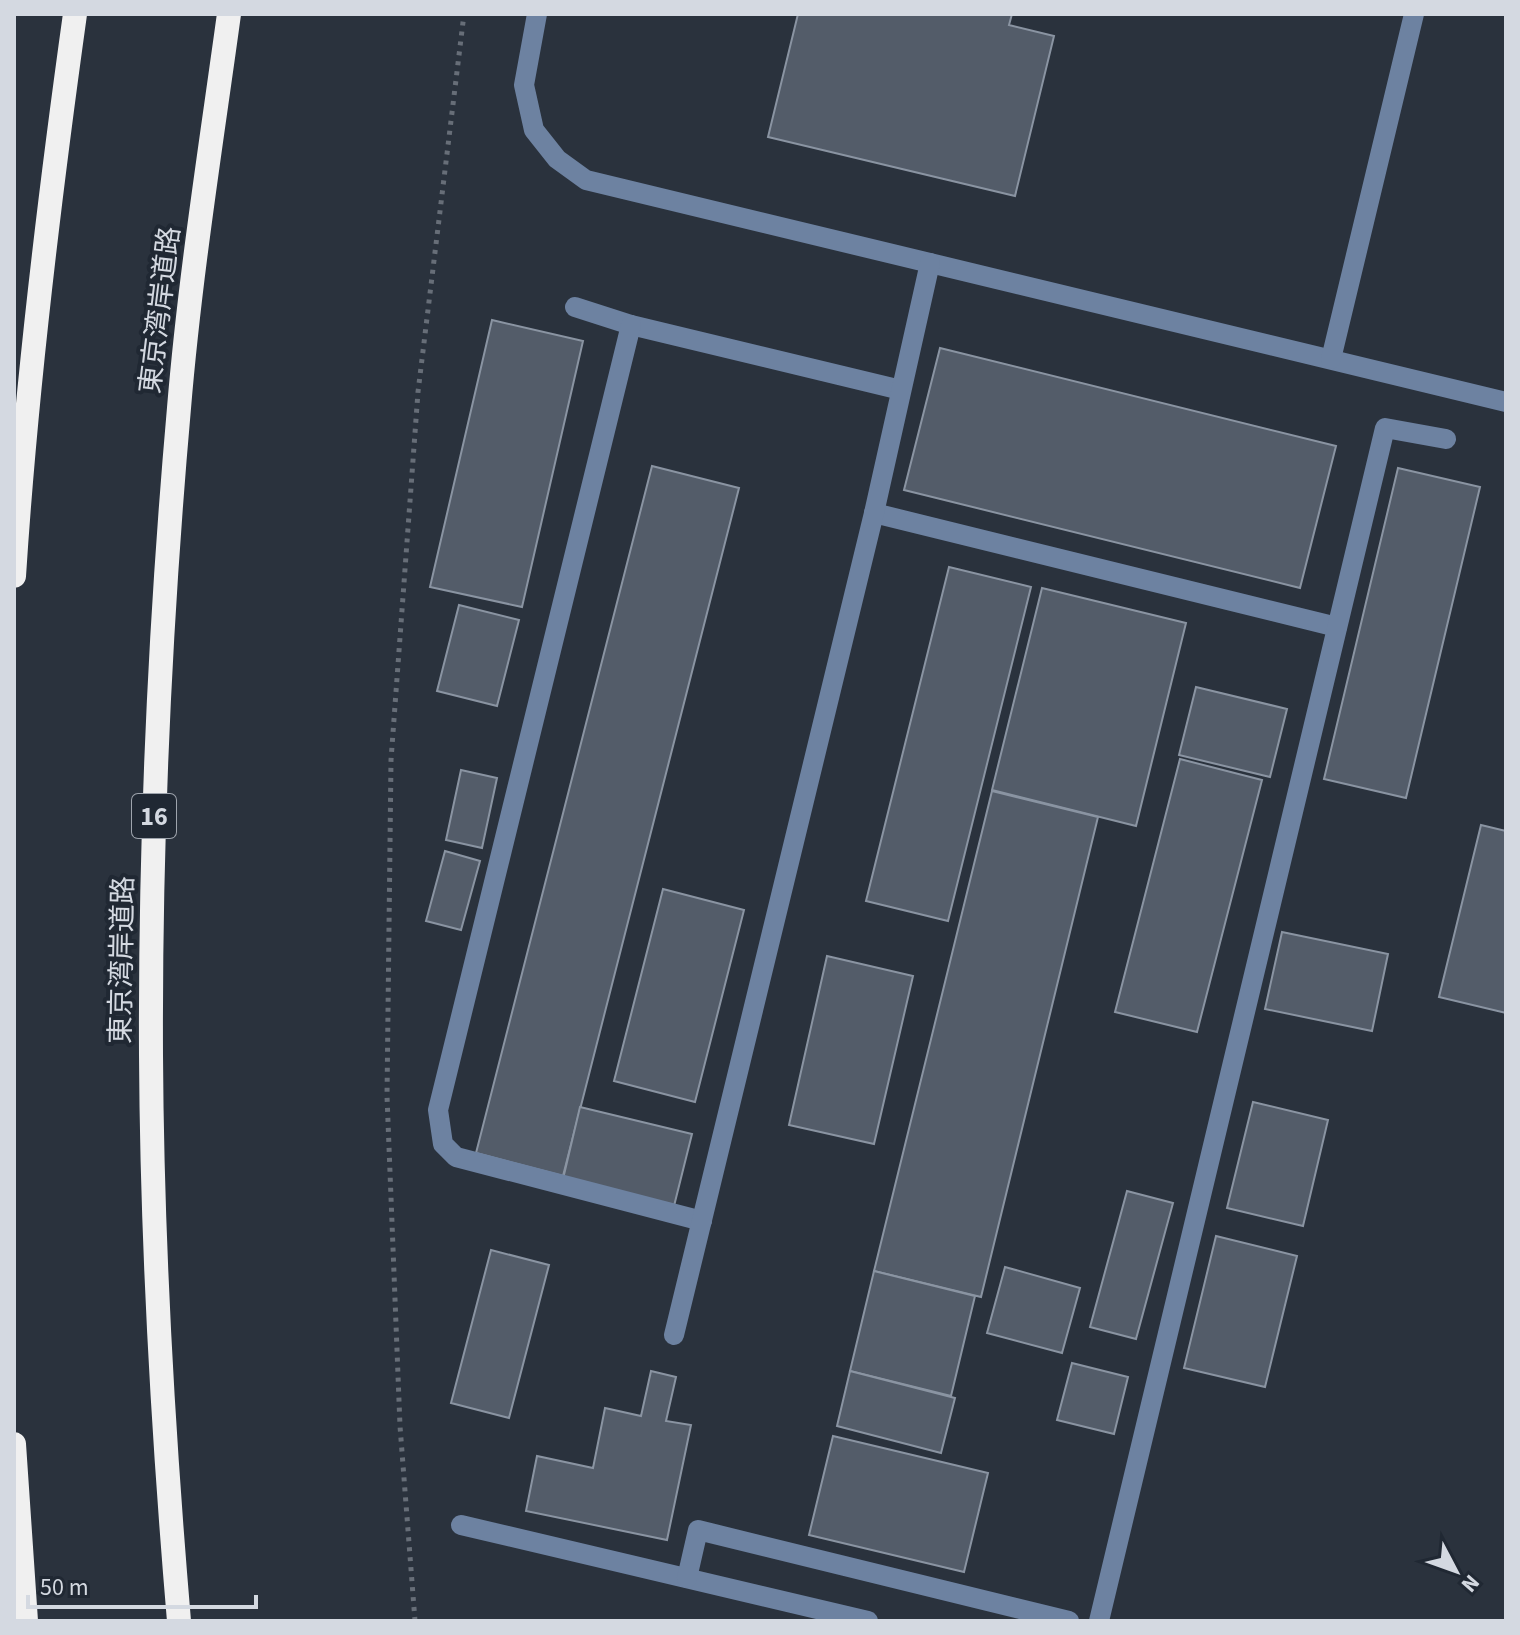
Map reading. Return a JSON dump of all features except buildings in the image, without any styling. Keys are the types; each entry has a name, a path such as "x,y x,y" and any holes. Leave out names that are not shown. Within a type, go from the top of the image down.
{"highway":[{"path":"14,576 26,415 75,14"},
{"name":"東京湾岸道路","path":"179,1621 165,1459 153,1139 154,824 159,689 179,407 194,267 229,14"},
{"path":"14,1444 26,1621"}],"street":[{"path":"537,14 524,85 534,130 557,159 586,180 1506,402"},
{"path":"1331,359 1414,14"},
{"path":"674,1335 874,513 930,263"},
{"path":"575,307 631,325 901,390"},
{"path":"631,325 438,1110 443,1144 456,1157 702,1221"},
{"path":"1099,1621 1385,428 1446,439"},
{"path":"874,513 1337,627"},
{"path":"461,1525 868,1621"},
{"path":"687,1578 698,1530 1069,1621"}],"path":[{"path":"415,1621 400,1426 387,1096 391,760 418,392 464,14"}]}
